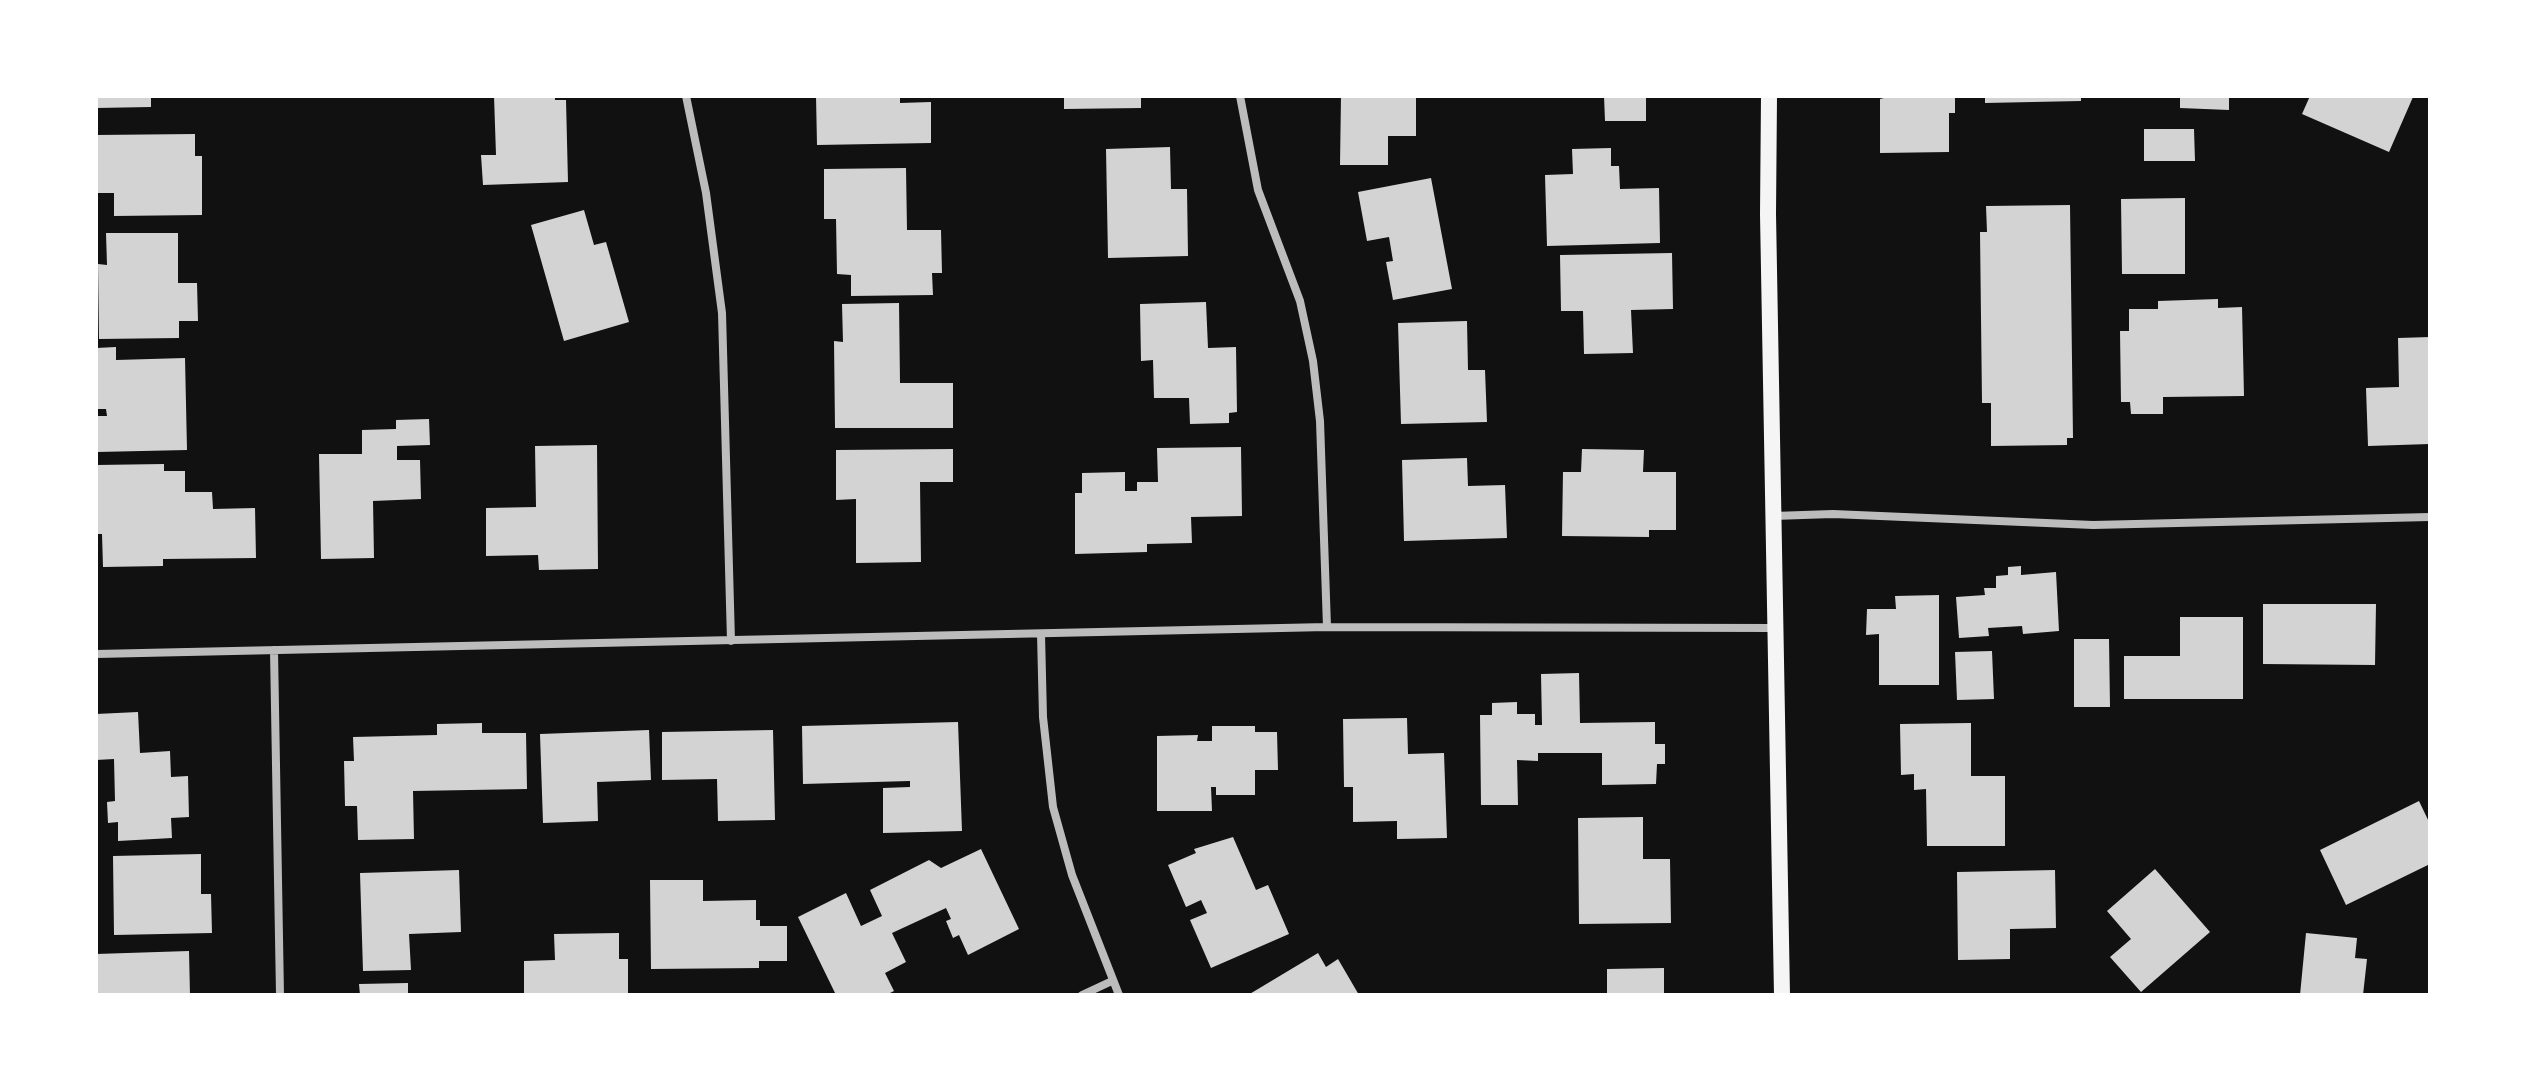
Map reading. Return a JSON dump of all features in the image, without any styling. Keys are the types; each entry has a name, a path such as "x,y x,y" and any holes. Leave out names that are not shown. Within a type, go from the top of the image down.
{"main road":[{"path":"1769,96 1782,995"}],"street":[{"path":"686,96 706,193 722,313 731,641"},
{"path":"1240,96 1258,190 1300,301 1313,361 1320,421 1327,627"},
{"path":"1773,516 1833,514 2093,525 2430,517"},
{"path":"96,654 1327,627 1776,627"},
{"path":"1041,634 1043,717 1053,807 1072,875 1119,995"},
{"path":"274,650 280,995"},
{"path":"1082,995 1112,981"}],"building":[{"path":"96,96 151,96 151,107 96,108"},
{"path":"494,96 555,96 555,100 566,100 568,182 483,185 481,155 496,155"},
{"path":"816,96 900,96 900,103 931,102 931,143 817,145"},
{"path":"1064,96 1141,96 1141,108 1064,109"},
{"path":"1341,96 1416,96 1416,136 1388,136 1388,165 1340,165"},
{"path":"1604,96 1646,96 1646,121 1605,121"},
{"path":"1892,96 1955,96 1955,113 1949,113 1949,152 1880,153 1880,99"},
{"path":"1985,96 2081,96 2081,101 1985,103"},
{"path":"2180,96 2229,96 2229,110 2180,108"},
{"path":"2310,96 2413,97 2389,152 2302,114"},
{"path":"2144,129 2194,129 2195,161 2144,161"},
{"path":"195,134 195,156 202,156 202,215 114,216 114,193 96,193 96,135"},
{"path":"1170,147 1171,189 1187,189 1188,256 1108,258 1106,149"},
{"path":"1611,148 1611,166 1619,166 1620,189 1659,188 1660,243 1547,246 1545,175 1573,174 1572,149"},
{"path":"906,168 907,230 941,230 942,273 932,273 933,295 851,296 851,275 837,274 836,219 824,219 824,169"},
{"path":"1431,178 1452,289 1393,300 1386,262 1393,261 1389,237 1367,241 1358,192"},
{"path":"2185,198 2185,274 2122,274 2121,199"},
{"path":"2070,205 2073,438 2067,438 2067,445 1991,446 1991,403 1982,403 1980,232 1987,232 1986,206"},
{"path":"584,210 594,245 606,242 629,322 564,341 531,225"},
{"path":"106,233 178,233 178,283 197,283 198,321 179,321 179,338 99,339 98,264 107,265"},
{"path":"1672,253 1673,309 1631,310 1633,353 1584,354 1583,311 1561,311 1560,255"},
{"path":"2218,299 2218,308 2242,307 2244,396 2163,397 2163,414 2131,414 2130,402 2121,402 2120,331 2129,331 2129,309 2158,309 2158,301"},
{"path":"1206,302 1208,348 1236,347 1237,412 1229,413 1229,423 1190,424 1189,398 1154,398 1153,360 1141,361 1140,304"},
{"path":"899,303 900,383 953,383 953,428 835,428 834,341 843,342 842,304"},
{"path":"1467,321 1468,370 1485,370 1487,422 1401,424 1398,323"},
{"path":"2430,337 2430,444 2368,446 2366,388 2399,387 2398,338"},
{"path":"116,347 116,360 185,358 187,450 97,452 96,416 107,416 106,409 96,409 96,348"},
{"path":"429,419 430,445 397,446 397,460 420,460 421,499 373,501 374,558 321,559 319,454 362,454 362,430 396,429 396,420"},
{"path":"597,445 598,569 539,570 538,555 486,556 486,508 536,507 535,446"},
{"path":"1241,447 1242,516 1191,517 1192,543 1147,544 1147,552 1075,554 1075,493 1082,493 1082,473 1125,472 1125,491 1137,491 1137,482 1158,482 1157,448"},
{"path":"953,449 953,482 920,482 921,562 856,563 856,499 836,500 836,450"},
{"path":"1582,449 1644,450 1643,472 1676,472 1676,530 1649,530 1649,537 1562,536 1563,472 1581,472"},
{"path":"1467,458 1468,486 1505,485 1507,538 1404,541 1402,460"},
{"path":"164,464 164,471 185,471 185,492 212,492 213,509 255,508 256,558 163,559 163,566 103,567 102,534 96,534 96,465"},
{"path":"2021,566 2021,575 2056,572 2059,631 2023,634 2022,626 1988,628 1989,636 1959,638 1956,597 1985,595 1984,588 1996,588 1996,576 2008,575 2008,567"},
{"path":"1939,595 1939,685 1879,685 1879,634 1866,635 1867,609 1896,609 1895,596"},
{"path":"2263,604 2376,604 2375,665 2263,664"},
{"path":"2180,617 2243,617 2243,699 2124,699 2124,656 2180,656"},
{"path":"2074,639 2109,639 2110,707 2074,707"},
{"path":"1992,651 1994,699 1957,700 1955,652"},
{"path":"1579,673 1580,723 1655,722 1655,744 1665,744 1665,764 1657,764 1656,784 1602,785 1602,753 1538,753 1538,761 1517,760 1518,805 1481,805 1480,715 1492,715 1492,703 1517,702 1517,714 1535,714 1535,725 1542,725 1541,674"},
{"path":"138,712 140,753 170,751 171,777 188,776 189,817 171,818 172,838 118,841 118,822 108,823 107,802 115,801 114,759 96,760 96,714"},
{"path":"1407,718 1408,754 1444,753 1447,838 1397,839 1397,821 1353,822 1353,787 1344,787 1343,719"},
{"path":"958,722 962,831 883,833 883,788 910,787 910,781 803,784 802,726"},
{"path":"482,723 482,733 526,733 527,789 413,791 414,839 358,840 357,806 345,806 344,761 354,761 353,737 437,735 437,724"},
{"path":"1971,723 1971,776 2005,776 2005,846 1927,846 1926,789 1914,790 1914,774 1901,775 1900,724"},
{"path":"1212,726 1255,726 1255,732 1277,732 1278,770 1255,770 1255,795 1216,795 1216,787 1211,787 1212,811 1157,811 1157,736 1198,735 1197,741 1212,741"},
{"path":"649,730 651,780 597,782 598,821 543,823 540,734"},
{"path":"773,730 775,820 718,821 717,779 662,780 662,732"},
{"path":"2419,801 2430,824 2430,864 2346,905 2320,850"},
{"path":"1643,817 1643,859 1670,859 1671,923 1579,924 1578,818"},
{"path":"1233,837 1256,890 1268,885 1289,934 1211,968 1190,920 1207,913 1201,900 1186,907 1168,865 1196,853 1194,849"},
{"path":"981,849 1019,929 968,955 959,935 953,938 946,921 951,919 946,908 892,933 906,962 885,973 894,991 886,995 836,995 798,917 846,893 861,926 882,916 870,890 929,860 941,868"},
{"path":"201,854 201,894 211,894 212,933 114,935 113,856"},
{"path":"2155,869 2210,932 2141,992 2110,957 2131,939 2107,911"},
{"path":"459,870 461,932 409,934 411,970 363,971 360,873"},
{"path":"2055,870 2056,928 2010,929 2010,959 1958,960 1957,872"},
{"path":"650,880 703,880 703,901 756,900 756,920 760,920 760,926 787,926 787,961 759,961 759,968 651,969"},
{"path":"619,933 619,959 628,959 628,995 524,995 524,961 555,960 554,934"},
{"path":"2306,933 2357,938 2355,958 2367,959 2363,995 2300,995"},
{"path":"189,951 190,995 96,995 96,954"},
{"path":"1318,953 1326,967 1338,959 1359,995 1248,995"},
{"path":"1664,968 1664,995 1607,995 1607,969"},
{"path":"408,983 408,995 360,995 359,984"}]}
